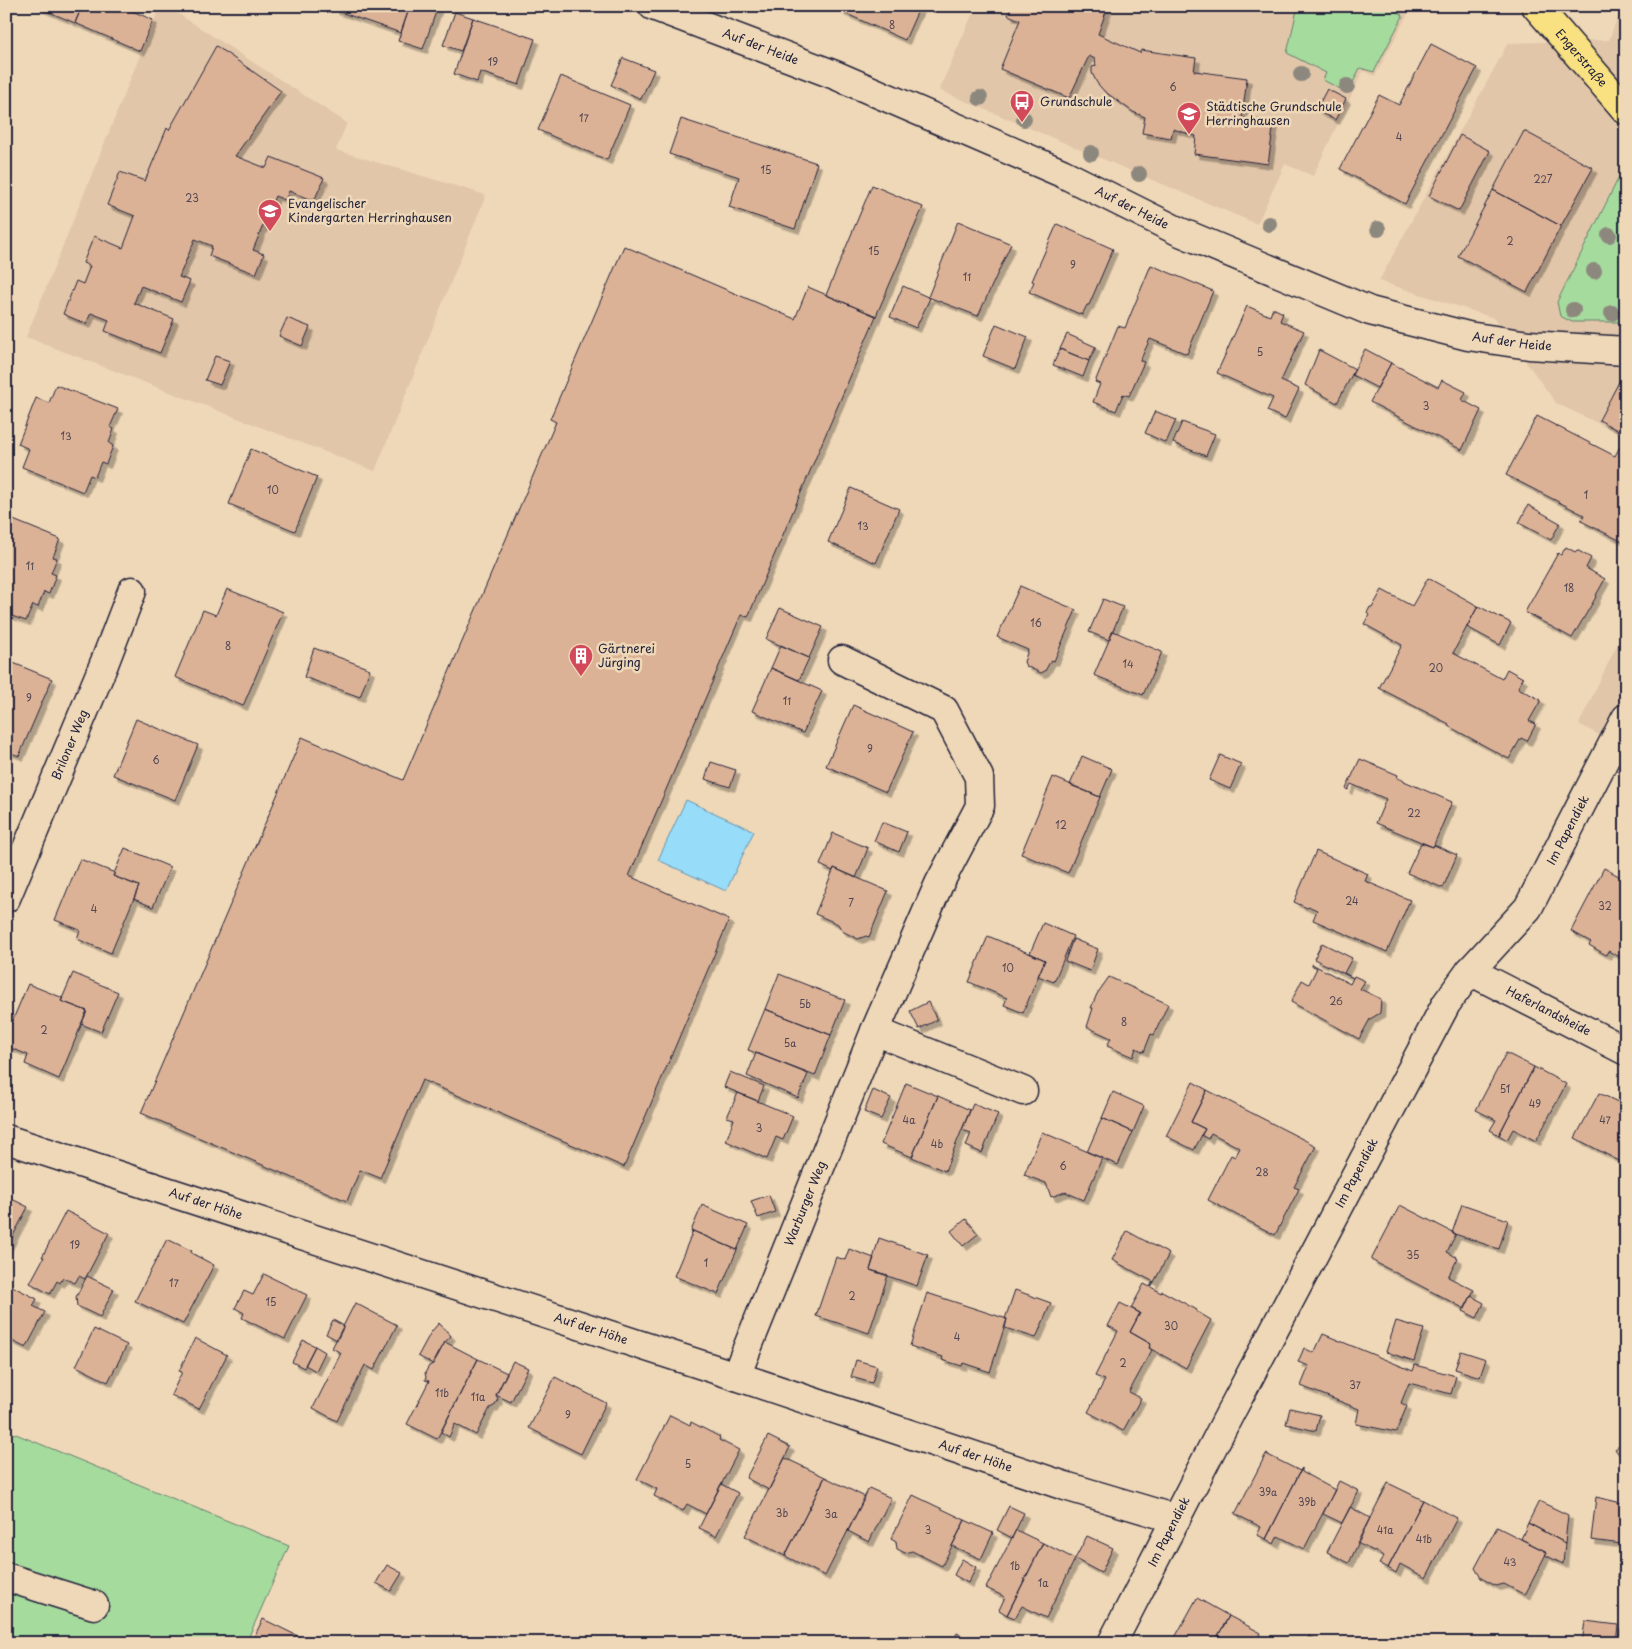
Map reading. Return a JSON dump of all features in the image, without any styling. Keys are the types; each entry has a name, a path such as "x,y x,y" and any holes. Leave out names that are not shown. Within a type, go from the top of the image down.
{"main road":[{"name":"Engerstraße","path":"1536,6 1626,110"}],"street":[{"name":"Auf der Heide","path":"652,6 844,79 1062,173 1178,231 1370,311 1468,336 1529,345 1626,351"},
{"name":"Briloner Weg","path":"6,898 104,664 132,590"},
{"name":"Warburger Weg","path":"736,1376 875,1031 940,884 980,806 979,777 944,710 842,660"},
{"name":"Im Papendiek","path":"1112,1643 1238,1397 1446,1004 1470,971 1528,908 1626,718"},
{"name":"Haferlandsheide","path":"1470,971 1626,1051"},
{"path":"875,1031 1022,1091"},
{"name":"Auf der Höhe","path":"6,1139 736,1376 1065,1486 1176,1519"},
{"path":"6,1577 94,1605"}],"shaded area":[{"name":"Evangelischer Kindergarten Herringhausen","path":"160,6 166,6 347,123 336,150 486,195 375,471 26,337"},
{"name":"Städtische Grundschule Herringhausen","path":"976,6 1412,6 1375,76 1363,71 1313,176 1285,164 1257,224 939,90"},
{"path":"1622,6 1626,6 1626,163 1557,302 1572,322 1626,322 1626,437 1556,403 1494,318 1379,281 1508,43 1609,40"},
{"path":"1626,626 1626,750 1579,724"}],"green space":[{"path":"1298,6 1391,6 1403,16 1374,72 1360,68 1348,93 1323,80 1326,73 1287,53"},
{"path":"1626,163 1626,322 1572,322 1560,316 1557,302"},
{"path":"6,1430 289,1546 246,1643 6,1643"}],"water":[{"path":"686,800 754,831 726,891 658,860"}],"building":[{"path":"35,6 82,6 75,23"},
{"path":"82,6 121,6 153,20 140,51 75,23"},
{"path":"336,6 410,6 401,33 334,10"},
{"path":"410,6 438,6 423,49 398,41"},
{"path":"842,6 920,6 905,40 840,11"},
{"path":"1012,6 1108,6 1098,34 1140,53 1141,50 1196,58 1194,71 1247,78 1242,118 1274,122 1268,164 1194,154 1196,136 1173,129 1171,138 1142,133 1145,117 1133,112 1104,91 1092,73 1092,67 1096,66 1095,59 1089,56 1069,98 1000,69 1020,20 1008,15"},
{"path":"455,12 473,18 461,51 443,45"},
{"path":"473,18 535,39 519,85 480,72 477,82 454,74"},
{"path":"1431,44 1477,68 1405,204 1340,169 1379,95 1399,105"},
{"path":"216,46 281,91 235,156 266,168 271,157 324,178 314,201 289,191 285,200 275,196 253,250 264,254 256,274 209,256 212,246 195,239 179,277 190,281 181,302 141,286 134,303 174,319 160,353 105,331 109,320 91,313 86,324 63,314 76,281 83,284 90,266 83,263 94,236 123,248 135,216 107,205 120,172 145,181 167,128 169,130"},
{"path":"623,58 654,70 641,99 611,85"},
{"path":"561,76 630,105 607,160 538,130"},
{"path":"1327,89 1346,99 1335,120 1316,110"},
{"path":"681,119 817,163 795,229 729,207 739,177 669,154"},
{"path":"1524,131 1593,168 1561,226 1493,190"},
{"path":"1460,135 1490,151 1459,211 1429,196"},
{"path":"872,185 923,207 876,316 826,295"},
{"path":"1493,190 1561,226 1527,292 1458,256"},
{"path":"958,221 1011,244 978,316 928,297"},
{"path":"1057,224 1113,249 1089,305 1087,305 1082,315 1029,292"},
{"name":"Gärtnerei Jürging","path":"624,246 795,319 808,287 876,316 748,617 741,615 629,876 729,920 624,1167 422,1080 380,1178 360,1170 347,1201 141,1113 302,737 403,780 556,422 550,419"},
{"path":"1151,265 1213,291 1187,354 1150,339 1140,361 1144,362 1129,396 1123,394 1116,411 1093,402 1100,384 1095,382 1118,326 1125,328"},
{"path":"903,286 930,298 916,328 890,317"},
{"path":"1247,306 1270,316 1273,308 1283,313 1280,321 1304,331 1281,381 1299,389 1285,419 1267,411 1273,398 1217,373"},
{"path":"287,318 310,327 302,346 279,336"},
{"path":"996,324 1028,337 1015,369 983,356"},
{"path":"1067,334 1096,347 1089,361 1060,349"},
{"path":"1060,349 1089,361 1083,377 1053,365"},
{"path":"1365,349 1391,363 1377,388 1352,375"},
{"path":"1319,350 1355,369 1337,403 1305,385"},
{"path":"215,356 230,361 220,385 205,380"},
{"path":"1391,363 1438,387 1442,380 1466,392 1462,400 1481,410 1462,450 1370,402"},
{"path":"1620,380 1626,383 1626,435 1599,420"},
{"path":"56,385 118,409 110,427 114,429 109,443 113,446 106,464 101,462 95,477 90,475 83,492 22,467 29,449 18,444 36,398 49,403"},
{"path":"1155,411 1176,420 1166,443 1145,433"},
{"path":"1537,416 1615,456 1626,435 1626,538 1623,542 1581,521 1584,515 1506,475"},
{"path":"1182,422 1215,434 1206,456 1173,443"},
{"path":"251,449 317,477 295,531 229,504"},
{"path":"851,488 899,509 876,563 828,542"},
{"path":"1528,505 1560,523 1551,540 1519,523"},
{"path":"6,517 60,539 53,557 57,558 51,573 56,575 49,594 44,592 38,607 33,605 26,621 6,614"},
{"path":"1566,547 1575,552 1577,550 1591,558 1586,568 1605,579 1572,638 1525,612 1558,553 1561,555"},
{"path":"1428,578 1478,606 1453,653 1502,679 1507,669 1523,678 1518,688 1541,700 1529,721 1536,724 1527,741 1521,738 1509,759 1448,726 1449,724 1379,688 1402,645 1364,624 1369,615 1367,613 1382,590 1412,606"},
{"path":"1020,586 1076,610 1054,661 1051,660 1045,671 1041,673 1026,666 1024,662 1028,650 997,637"},
{"path":"227,589 283,612 243,706 175,677 203,610 216,615"},
{"path":"1103,599 1123,607 1109,640 1089,632"},
{"path":"1478,606 1511,623 1500,645 1467,627"},
{"path":"780,608 823,627 809,658 766,639"},
{"path":"1113,631 1162,652 1143,695 1094,675"},
{"path":"781,645 809,658 799,680 771,668"},
{"path":"314,648 370,669 360,697 304,677"},
{"path":"6,660 52,679 19,756 6,751"},
{"path":"771,668 822,691 803,733 752,711"},
{"path":"853,705 913,732 886,792 826,766"},
{"path":"136,719 198,745 175,800 113,775"},
{"path":"1220,755 1241,764 1230,789 1209,780"},
{"path":"1082,756 1112,769 1100,797 1070,785"},
{"path":"1360,759 1398,775 1397,778 1452,802 1433,847 1376,823 1386,799 1351,784 1348,790 1346,789"},
{"path":"711,762 736,770 730,787 705,779"},
{"path":"1053,777 1100,797 1068,873 1021,854"},
{"path":"882,822 907,832 899,852 874,841"},
{"path":"833,833 868,848 856,878 834,868 833,871 820,865"},
{"path":"1421,843 1433,847 1434,845 1457,855 1443,888 1407,873"},
{"path":"125,848 170,867 153,907 134,899 139,886 113,876"},
{"path":"1316,851 1368,874 1365,881 1410,900 1387,952 1313,920 1317,910 1294,902"},
{"path":"80,859 115,873 113,876 139,886 111,953 77,939 80,930 55,920"},
{"path":"834,868 888,891 869,937 866,936 858,939 842,931 838,924 815,914"},
{"path":"1604,868 1626,880 1626,951 1622,958 1608,951 1606,955 1589,945 1591,942 1571,931"},
{"path":"1043,923 1073,936 1054,982 1038,976 1045,960 1030,953"},
{"path":"988,936 1045,960 1023,1013 1004,1005 1007,998 969,982"},
{"path":"1073,939 1098,949 1090,971 1065,961"},
{"path":"1322,943 1352,958 1344,973 1353,978 1314,959"},
{"path":"1312,964 1350,984 1354,976 1365,981 1360,989 1381,999 1380,1013 1370,1019 1359,1039 1291,1002 1302,980 1309,984 1317,968"},
{"path":"73,973 118,992 101,1032 81,1024 87,1011 61,1001"},
{"path":"779,974 845,1000 831,1035 765,1009"},
{"path":"1109,977 1168,1004 1154,1035 1151,1034 1144,1052 1136,1048 1133,1057 1107,1046 1111,1038 1087,1027 1093,1008 1091,1008 1097,994"},
{"path":"28,984 63,998 61,1001 87,1011 59,1079 25,1064 28,1055 6,1046 6,1036"},
{"path":"928,1002 937,1020 919,1029 910,1011"},
{"path":"765,1009 831,1035 815,1076 748,1050"},
{"path":"756,1053 808,1074 798,1098 747,1076"},
{"path":"1506,1053 1534,1067 1499,1135 1490,1130 1496,1120 1476,1110"},
{"path":"1534,1067 1566,1084 1536,1141 1513,1129 1507,1140 1499,1135"},
{"path":"730,1072 764,1086 758,1101 724,1087"},
{"path":"1193,1082 1207,1090 1191,1122 1205,1129 1194,1150 1166,1136"},
{"path":"906,1083 938,1096 912,1157 881,1144"},
{"path":"873,1090 891,1098 881,1119 864,1112"},
{"path":"1207,1090 1316,1146 1294,1187 1299,1189 1275,1235 1208,1200 1231,1155 1235,1157 1240,1148 1211,1133 1208,1139 1201,1135 1205,1129 1191,1122"},
{"path":"1113,1092 1144,1106 1133,1132 1102,1118"},
{"path":"738,1093 793,1116 783,1140 776,1137 767,1159 726,1141 734,1119 727,1117"},
{"path":"1599,1093 1620,1103 1621,1101 1626,1103 1625,1164 1575,1138"},
{"path":"938,1096 970,1110 945,1171 912,1157"},
{"path":"973,1104 998,1114 982,1153 966,1146 971,1133 962,1130"},
{"path":"1102,1118 1133,1132 1118,1165 1087,1152"},
{"path":"1042,1132 1102,1158 1084,1200 1065,1192 1051,1197 1046,1183 1024,1175"},
{"path":"769,1195 775,1212 758,1218 751,1201"},
{"path":"6,1196 28,1207 6,1249"},
{"path":"1462,1204 1508,1220 1499,1249 1452,1233"},
{"path":"702,1205 748,1225 737,1250 693,1231 692,1233 691,1231"},
{"path":"1400,1205 1456,1234 1447,1252 1458,1258 1448,1277 1474,1290 1465,1309 1371,1260"},
{"path":"66,1211 109,1233 85,1279 79,1276 75,1283 63,1278 60,1283 57,1281 50,1294 30,1283"},
{"path":"966,1219 978,1234 963,1246 951,1231"},
{"path":"693,1231 737,1250 718,1294 674,1276"},
{"path":"1127,1231 1169,1254 1154,1282 1112,1260"},
{"path":"879,1238 928,1255 917,1286 870,1270"},
{"path":"167,1239 192,1251 191,1253 214,1265 183,1324 135,1301"},
{"path":"849,1249 874,1258 870,1270 888,1275 869,1333 816,1316 836,1257 845,1260"},
{"path":"264,1274 307,1295 285,1339 242,1318 244,1313 235,1308 244,1291 253,1295"},
{"path":"87,1276 114,1289 100,1317 77,1306 76,1297"},
{"path":"1153,1281 1151,1287 1197,1310 1211,1320 1186,1368 1149,1348 1151,1344 1130,1332 1140,1313 1131,1308 1144,1284 1150,1287"},
{"path":"6,1283 12,1286 6,1298"},
{"path":"12,1286 37,1299 33,1306 45,1312 26,1348 6,1338 6,1298"},
{"path":"1015,1290 1051,1303 1036,1338 1005,1328 1007,1319 1005,1319"},
{"path":"927,1293 1007,1319 990,1372 963,1363 962,1366 942,1360 943,1357 910,1346"},
{"path":"1471,1296 1484,1303 1477,1318 1463,1311"},
{"path":"355,1303 397,1325 374,1370 365,1365 337,1421 313,1408 341,1353 332,1348"},
{"path":"1120,1303 1140,1313 1130,1332 1151,1344 1149,1348 1152,1350 1129,1392 1141,1398 1123,1431 1088,1412 1105,1380 1095,1376 1118,1331 1108,1326"},
{"path":"333,1320 344,1326 337,1340 326,1334"},
{"path":"1396,1321 1424,1329 1414,1361 1386,1352"},
{"path":"439,1323 451,1336 445,1342 433,1364 418,1356 431,1332"},
{"path":"94,1329 127,1345 108,1382 76,1366"},
{"path":"1323,1334 1413,1371 1415,1365 1456,1376 1451,1394 1409,1383 1401,1403 1407,1406 1396,1432 1356,1424 1359,1409 1301,1386 1309,1366 1298,1362 1304,1348 1314,1353"},
{"path":"195,1338 227,1355 199,1409 171,1395 182,1372 179,1371"},
{"path":"303,1340 315,1346 304,1368 292,1362"},
{"path":"445,1342 478,1359 437,1439 407,1424 429,1381 425,1380 425,1373 429,1366 433,1364"},
{"path":"315,1346 325,1352 316,1371 305,1365"},
{"path":"1461,1351 1486,1359 1480,1377 1455,1369"},
{"path":"478,1359 507,1373 496,1395 498,1399 494,1406 490,1408 476,1435 455,1424 449,1437 441,1432"},
{"path":"856,1360 877,1366 872,1383 851,1377"},
{"path":"513,1361 528,1368 511,1402 496,1395"},
{"path":"555,1377 606,1403 581,1454 529,1428"},
{"path":"1290,1408 1320,1415 1316,1431 1286,1424"},
{"path":"670,1415 690,1425 691,1422 720,1437 719,1440 739,1450 706,1514 687,1504 683,1511 654,1496 657,1489 637,1479"},
{"path":"1626,1426 1626,1464 1615,1449 1624,1442"},
{"path":"768,1436 790,1447 769,1490 746,1478"},
{"path":"1266,1454 1300,1471 1302,1468 1266,1539 1257,1535 1261,1527 1235,1514"},
{"path":"785,1458 825,1477 785,1556 745,1536"},
{"path":"1302,1468 1302,1472 1335,1490 1304,1549 1278,1536 1274,1544 1266,1539"},
{"path":"825,1477 865,1497 825,1576 785,1556"},
{"path":"1339,1481 1359,1491 1342,1523 1323,1514"},
{"path":"1388,1483 1423,1500 1388,1568 1379,1564 1384,1556 1357,1543"},
{"path":"721,1484 738,1493 716,1536 699,1528"},
{"path":"869,1488 891,1498 869,1542 848,1531"},
{"path":"913,1495 965,1520 942,1566 912,1551 905,1553 897,1549 896,1542 891,1539"},
{"path":"1596,1497 1626,1504 1626,1533 1623,1533 1622,1544 1591,1540"},
{"path":"1423,1500 1457,1518 1426,1578 1400,1564 1396,1573 1388,1568"},
{"path":"1539,1501 1568,1515 1565,1543 1528,1523"},
{"path":"1009,1506 1024,1513 1012,1538 997,1530"},
{"path":"1350,1507 1370,1518 1349,1563 1327,1552"},
{"path":"965,1520 993,1533 981,1559 952,1546"},
{"path":"1528,1523 1565,1543 1563,1564 1545,1555 1547,1552 1521,1539"},
{"path":"1497,1527 1547,1552 1525,1595 1504,1584 1496,1586 1481,1578 1475,1568"},
{"path":"1016,1530 1043,1543 1007,1615 999,1610 1005,1597 986,1588"},
{"path":"1623,1533 1626,1533 1626,1579 1618,1578"},
{"path":"1087,1536 1113,1548 1101,1573 1075,1559"},
{"path":"1043,1543 1075,1559 1046,1618 1022,1606 1015,1618 1007,1615"},
{"path":"962,1559 976,1567 968,1583 954,1575"},
{"path":"387,1565 402,1573 391,1591 376,1583"},
{"path":"1197,1598 1229,1616 1214,1643 1172,1643"},
{"path":"1229,1616 1261,1633 1256,1643 1214,1643"},
{"path":"263,1619 312,1643 251,1643"},
{"path":"1585,1621 1618,1625 1616,1643 1582,1643"},
{"path":"957,1633 976,1643 952,1643"},
{"path":"1309,1636 1324,1643 1306,1643"}],"place":[{"name":"Grundschule","path":"1022,123"},
{"name":"Städtische Grundschule Herringhausen","path":"1189,135"},
{"name":"Evangelischer Kindergarten Herringhausen","path":"270,232"},
{"name":"Gärtnerei Jürging","path":"581,677"}]}
